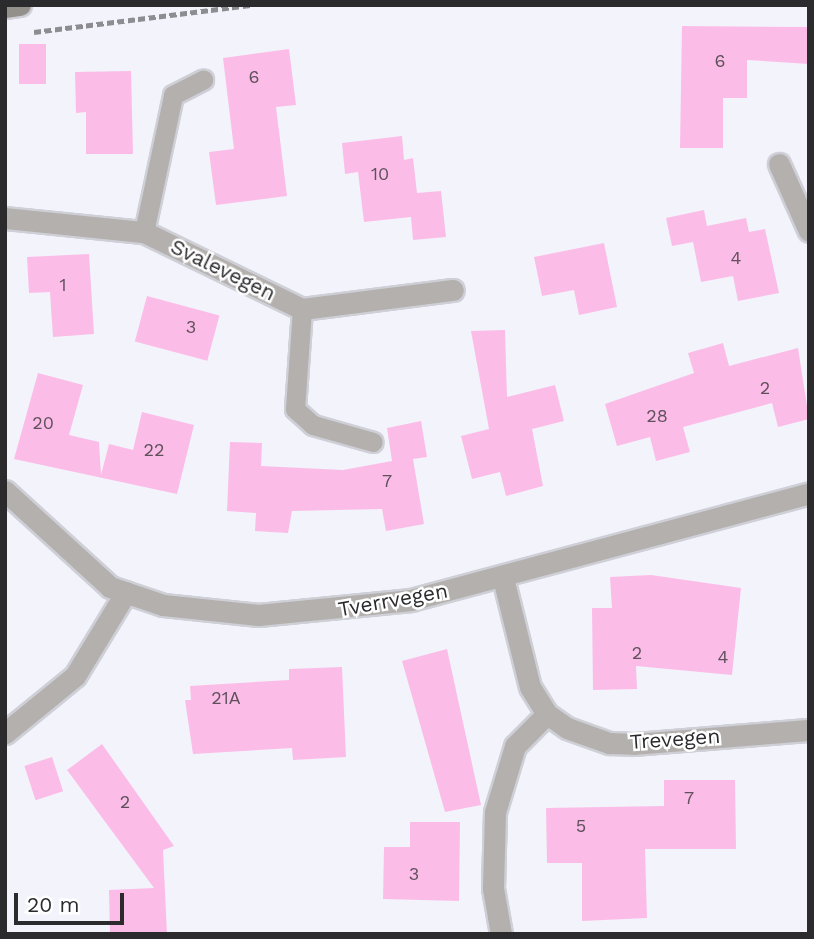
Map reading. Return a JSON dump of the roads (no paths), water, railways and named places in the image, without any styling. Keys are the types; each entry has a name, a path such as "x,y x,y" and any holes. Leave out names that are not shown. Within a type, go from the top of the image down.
{"street":[{"path":"5,7 20,5"},
{"path":"779,164 809,231"},
{"name":"Svalevegen","path":"5,219 144,232 302,309 453,290"},
{"name":"Tverrvegen","path":"5,491 110,587 163,605 258,615 411,600 503,578 809,493"},
{"path":"501,934 493,877 495,812 505,769 514,746 547,715 521,661 503,578"},
{"path":"5,733 75,676 126,592"},
{"name":"Trevegen","path":"547,715 609,743 809,730"}],"lane":[{"name":"Svalevegen","path":"144,232 173,95 203,80"},
{"name":"Svalevegen","path":"302,309 295,409 313,425 373,442"}]}
